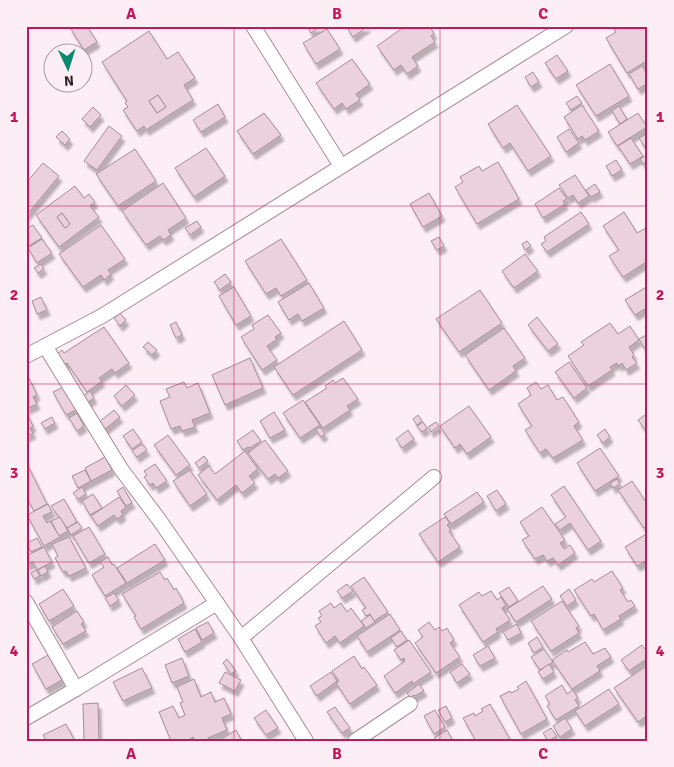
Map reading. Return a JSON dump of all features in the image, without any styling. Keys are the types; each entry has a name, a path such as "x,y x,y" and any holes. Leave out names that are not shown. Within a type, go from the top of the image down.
{"street":[{"path":"253,26 341,166"},
{"path":"26,356 102,316 566,26"},
{"path":"46,346 121,469 241,638 306,741"},
{"path":"241,638 434,477"},
{"path":"26,602 76,689"},
{"path":"26,718 217,603"},
{"path":"356,741 410,704"}],"building":[{"path":"69,26 87,26 97,42 92,45 92,42 79,42"},
{"path":"307,26 321,26 311,33"},
{"path":"346,26 368,26 353,37"},
{"path":"399,26 429,26 434,33 431,36 435,42 412,57 418,66 407,74 401,65 394,70 377,46 401,29"},
{"path":"612,26 646,26 648,29 648,60 627,73 606,38 616,32"},
{"path":"327,29 340,49 316,64 303,43"},
{"path":"149,31 167,59 178,52 195,78 184,85 193,100 146,130 144,126 137,131 123,110 128,107 125,103 127,101 102,62","holes":["158,95 166,107 157,113 149,101"]},
{"path":"557,55 568,71 556,79 545,63"},
{"path":"352,59 370,84 356,94 360,100 346,109 342,103 334,109 316,83"},
{"path":"610,64 629,96 596,116 576,85"},
{"path":"642,66 648,75 648,83 638,89 629,74"},
{"path":"533,72 539,82 531,87 525,77"},
{"path":"158,95 166,107 157,113 149,101"},
{"path":"577,96 582,103 571,110 566,103"},
{"path":"218,104 225,117 201,132 193,120"},
{"path":"517,105 551,156 528,171 510,143 503,148 488,124"},
{"path":"582,105 599,131 585,140 582,136 578,139 564,117"},
{"path":"619,106 627,119 620,124 612,111"},
{"path":"93,107 101,115 90,127 82,119"},
{"path":"264,113 281,135 253,154 237,131"},
{"path":"638,113 647,127 617,146 608,132"},
{"path":"109,126 122,136 97,170 84,161"},
{"path":"569,129 579,143 566,152 557,137"},
{"path":"62,131 70,139 65,145 56,137"},
{"path":"648,133 648,152 639,138"},
{"path":"631,138 643,156 630,164 618,146"},
{"path":"206,148 225,176 194,197 175,168"},
{"path":"135,149 156,181 118,206 96,174"},
{"path":"648,154 648,161 643,164 640,159"},
{"path":"616,160 622,170 612,176 606,166"},
{"path":"498,162 519,199 477,224 455,187 463,182 460,177 479,166 482,171"},
{"path":"43,163 59,176 26,216 26,183"},
{"path":"575,175 589,196 578,203 573,195 568,198 559,185"},
{"path":"163,183 186,218 168,230 171,235 163,240 160,236 146,245 122,211"},
{"path":"595,184 600,192 591,197 586,190"},
{"path":"75,186 84,198 89,194 95,202 90,206 99,217 59,247 36,215","holes":["62,213 70,224 65,228 57,217"]},
{"path":"559,188 567,199 563,201 565,204 543,218 535,204"},
{"path":"429,193 442,216 423,227 410,204"},
{"path":"581,212 589,224 547,252 541,244 546,241 544,237"},
{"path":"624,212 637,233 646,228 648,231 648,261 623,277 609,256 619,250 603,226"},
{"path":"62,213 70,224 65,228 57,217"},
{"path":"197,221 201,227 190,235 185,228"},
{"path":"33,225 42,238 27,247 26,229"},
{"path":"101,225 125,259 108,270 111,274 104,280 101,275 83,287 59,254"},
{"path":"439,237 444,246 437,250 431,241"},
{"path":"42,239 52,253 37,263 28,248"},
{"path":"281,239 307,280 281,296 276,288 266,294 245,261"},
{"path":"527,241 531,246 525,250 522,244"},
{"path":"525,254 538,271 514,288 502,271"},
{"path":"41,264 44,269 38,273 34,268"},
{"path":"225,274 231,282 220,290 214,282"},
{"path":"309,283 324,308 302,321 298,314 289,320 278,302"},
{"path":"648,286 648,307 635,315 625,300"},
{"path":"234,287 251,316 236,325 219,296"},
{"path":"480,290 502,323 459,352 436,319"},
{"path":"41,297 47,310 37,314 32,301"},
{"path":"120,313 126,320 120,326 114,318"},
{"path":"268,315 281,333 275,337 277,339 267,346 277,360 262,370 241,337 254,329 252,325"},
{"path":"537,317 558,344 548,351 528,325"},
{"path":"344,321 362,350 293,395 274,367"},
{"path":"176,322 182,335 176,338 170,325"},
{"path":"610,323 618,334 630,326 639,340 629,347 634,355 632,357 637,363 626,370 622,363 619,366 617,363 610,367 612,370 588,386 568,356 584,345 581,342"},
{"path":"104,327 129,363 115,373 112,369 99,378 102,381 87,392 67,363 63,365 56,355 62,350 64,353"},
{"path":"504,328 525,358 513,366 516,371 489,390 465,355"},
{"path":"648,334 648,346 644,348 639,339"},
{"path":"148,342 157,350 152,355 143,347"},
{"path":"250,358 263,388 225,405 212,375"},
{"path":"569,362 587,388 574,398 555,372"},
{"path":"29,378 37,395 33,397 37,404 26,409 26,380"},
{"path":"343,378 358,399 347,406 350,410 323,428 305,402 327,388 325,386 333,380 335,383"},
{"path":"184,382 187,388 198,383 210,413 192,420 195,427 182,431 180,426 171,429 160,401 170,397 166,389"},
{"path":"536,382 541,389 548,385 557,400 563,397 579,422 574,426 583,440 553,458 546,449 540,453 525,430 532,426 518,404 531,395 527,388"},
{"path":"126,385 135,395 122,406 114,396"},
{"path":"65,386 78,409 66,415 53,392"},
{"path":"90,391 94,398 87,403 82,397"},
{"path":"303,400 320,425 300,438 283,413"},
{"path":"469,406 491,437 467,454 460,444 455,448 440,426"},
{"path":"114,410 120,417 104,430 98,423"},
{"path":"26,412 33,426 30,428 33,433 26,437"},
{"path":"274,412 285,430 270,438 260,421"},
{"path":"77,413 84,426 77,431 69,418"},
{"path":"648,413 648,429 646,431 638,420"},
{"path":"418,415 422,421 417,425 413,419"},
{"path":"52,417 55,423 45,429 41,423"},
{"path":"423,422 427,428 422,432 417,426"},
{"path":"436,422 439,426 431,432 428,427"},
{"path":"320,427 325,434 321,437 316,430"},
{"path":"133,429 142,442 132,449 123,436"},
{"path":"605,429 610,437 603,443 597,435"},
{"path":"253,430 261,441 243,450 237,441"},
{"path":"408,430 414,439 402,448 396,439"},
{"path":"168,435 190,465 176,475 154,445"},
{"path":"265,440 288,471 278,478 275,474 268,479 248,453"},
{"path":"142,444 147,450 137,457 132,451"},
{"path":"600,448 619,476 595,491 577,463"},
{"path":"245,451 258,469 249,476 255,483 242,493 236,485 217,500 198,475 209,466 215,474"},
{"path":"204,456 208,461 199,468 195,463"},
{"path":"105,457 112,470 91,481 85,468"},
{"path":"26,462 47,504 34,511 26,496"},
{"path":"155,464 167,481 156,488 153,483 150,485 144,477 147,475 144,471"},
{"path":"85,470 91,481 78,488 72,476"},
{"path":"190,470 207,494 190,506 173,481"},
{"path":"617,479 620,484 613,488 610,483"},
{"path":"632,481 648,505 648,525 644,528 618,490"},
{"path":"564,486 601,541 588,550 570,523 560,530 555,524 566,517 551,495"},
{"path":"82,487 86,494 78,499 73,493"},
{"path":"123,487 132,503 126,506 117,491"},
{"path":"497,490 506,504 496,511 487,496"},
{"path":"477,492 484,502 451,524 444,514"},
{"path":"93,494 102,508 90,515 82,501"},
{"path":"119,497 126,507 121,511 123,515 117,519 114,515 98,526 91,516"},
{"path":"64,499 77,522 67,528 51,506"},
{"path":"48,504 52,512 43,516 47,523 50,521 60,537 44,546 27,515"},
{"path":"542,507 565,540 560,543 564,549 570,545 575,553 558,565 553,558 547,561 543,555 535,559 522,540 529,536 520,522"},
{"path":"60,517 68,531 59,536 51,521"},
{"path":"445,517 450,523 447,525 451,530 449,531 460,547 438,562 419,534"},
{"path":"78,522 82,528 71,535 67,528"},
{"path":"89,527 105,554 89,563 73,536"},
{"path":"648,533 648,560 637,566 625,547"},
{"path":"69,537 86,568 69,576 66,571 63,572 55,558 58,556 52,544"},
{"path":"37,538 42,547 31,552 27,543"},
{"path":"155,544 165,560 127,583 117,568"},
{"path":"44,547 52,562 37,570 33,562 27,565 26,556"},
{"path":"108,557 126,583 105,596 92,575 104,567 100,562"},
{"path":"45,566 48,572 41,576 38,570"},
{"path":"36,570 40,576 34,579 31,573"},
{"path":"612,571 623,588 620,590 628,602 631,600 635,606 619,616 621,619 603,630 594,614 591,616 574,590 592,579 594,582"},
{"path":"160,572 165,580 167,578 174,590 176,588 184,603 141,629 134,617 136,616 122,594"},
{"path":"364,577 388,612 374,621 370,614 366,616 362,610 366,608 351,586"},
{"path":"347,584 353,591 342,598 337,591"},
{"path":"543,586 552,599 516,622 507,609"},
{"path":"509,587 518,601 509,607 499,593"},
{"path":"63,589 74,606 49,621 39,604"},
{"path":"569,589 576,600 567,606 560,596"},
{"path":"491,591 497,600 501,597 506,606 502,608 510,620 496,629 498,632 483,642 459,605 479,592 482,596"},
{"path":"114,593 119,600 110,606 105,598"},
{"path":"562,601 579,626 576,628 579,633 551,651 531,621"},
{"path":"331,603 334,608 341,603 347,612 351,608 364,626 340,643 335,636 326,643 315,626 321,622 318,618 322,616 319,611"},
{"path":"77,611 84,622 81,624 86,631 63,644 52,627"},
{"path":"390,614 400,630 367,652 357,636"},
{"path":"370,615 375,622 366,628 361,621"},
{"path":"208,622 214,633 202,640 196,628"},
{"path":"429,622 435,630 439,627 442,631 447,628 454,640 450,643 460,657 436,673 415,643 423,637 418,630"},
{"path":"517,624 521,633 508,640 503,632"},
{"path":"195,629 202,642 185,652 178,639"},
{"path":"401,631 407,640 397,647 391,638"},
{"path":"537,637 543,647 534,653 528,643"},
{"path":"409,640 431,672 413,684 412,681 395,693 384,676 405,661 404,658 401,660 394,650"},
{"path":"585,642 593,654 605,648 611,657 597,666 600,671 572,689 552,660 567,650 568,652"},
{"path":"642,645 648,653 648,658 629,671 621,660"},
{"path":"488,646 495,658 480,666 473,655"},
{"path":"544,649 553,662 540,670 531,657"},
{"path":"48,655 62,680 46,689 32,664"},
{"path":"354,656 362,669 364,667 377,685 350,704 336,683 339,681 332,671"},
{"path":"182,658 189,676 172,683 165,665"},
{"path":"227,659 236,671 231,674 223,663"},
{"path":"462,664 470,674 457,683 450,672"},
{"path":"549,664 554,672 543,679 538,672"},
{"path":"648,665 648,715 638,722 614,688"},
{"path":"142,668 152,688 123,701 113,682"},
{"path":"225,672 241,680 235,691 219,683"},
{"path":"331,672 337,681 317,696 310,686"},
{"path":"194,679 201,697 211,692 215,702 224,698 231,714 222,718 227,730 208,738 209,741 195,741 193,737 187,741 171,741 159,712 173,706 179,718 185,715 180,703 183,702 177,687"},
{"path":"526,681 547,719 521,734 500,696 519,689 517,687"},
{"path":"419,684 424,691 410,698 407,693"},
{"path":"562,685 567,694 573,690 578,698 575,700 579,706 556,720 547,706 550,704 545,696"},
{"path":"609,689 619,704 585,726 575,711"},
{"path":"98,703 99,741 84,741 83,704"},
{"path":"490,704 511,741 476,741 463,718 474,713 475,716 483,711 481,709"},
{"path":"446,706 452,718 445,722 438,710"},
{"path":"335,707 350,728 342,733 327,712"},
{"path":"266,710 278,728 266,735 254,718"},
{"path":"435,710 445,727 434,734 424,716"},
{"path":"565,718 572,729 560,737 553,726"},
{"path":"66,724 75,741 46,741 43,735"},
{"path":"551,728 557,736 548,741 543,733"},
{"path":"236,730 242,741 218,741"},
{"path":"447,730 453,741 435,741 434,738"}]}
